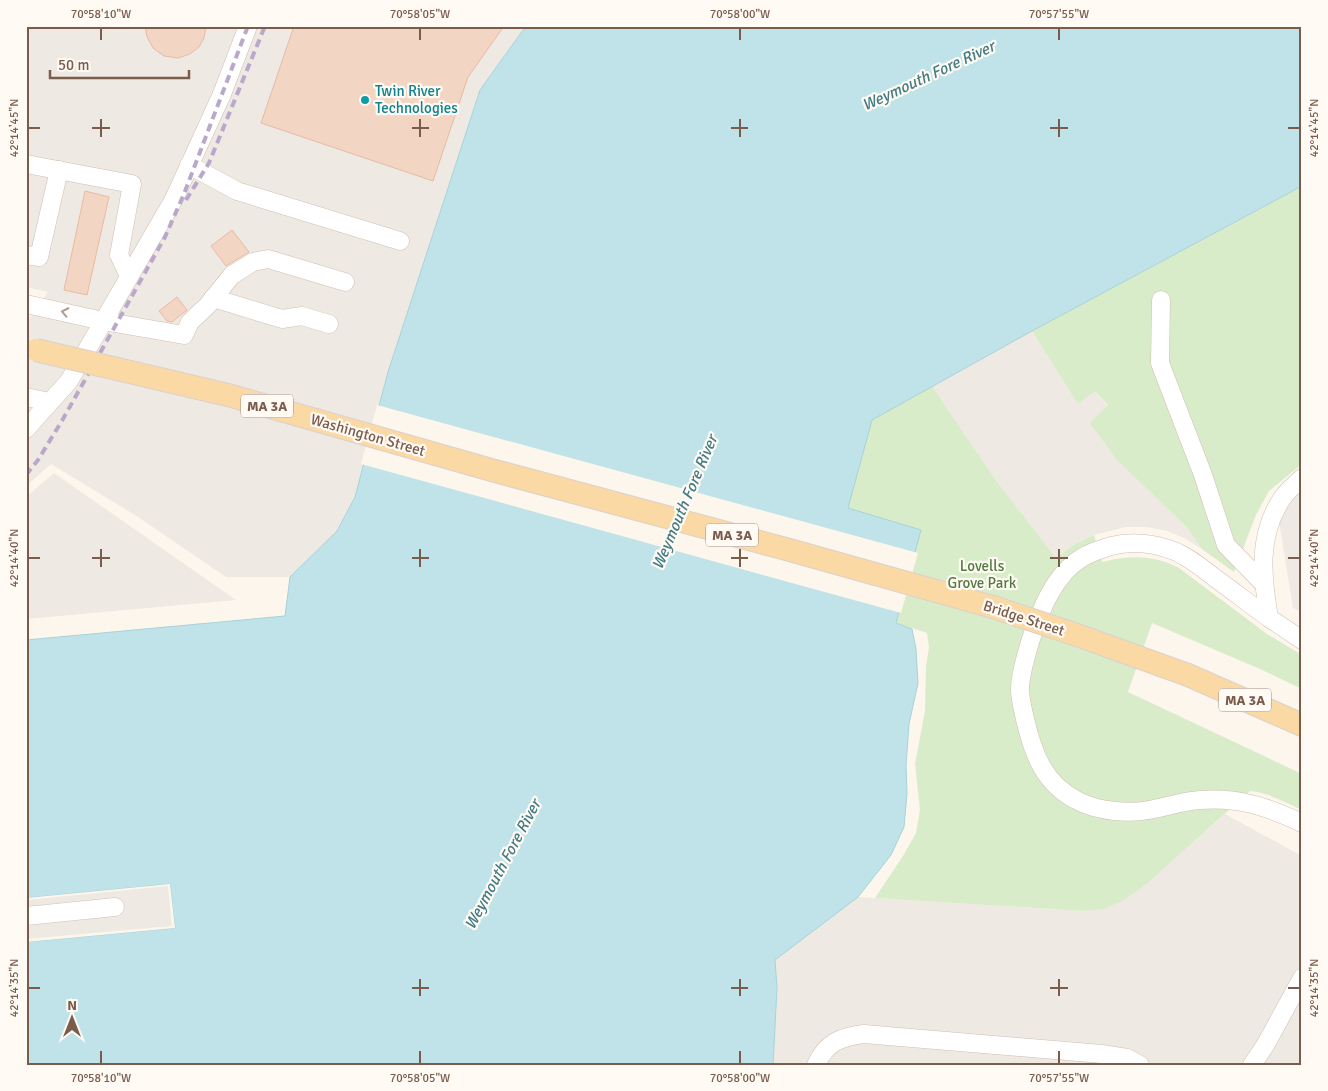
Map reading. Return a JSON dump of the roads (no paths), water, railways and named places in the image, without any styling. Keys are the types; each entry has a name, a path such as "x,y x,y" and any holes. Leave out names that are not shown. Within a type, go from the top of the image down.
{"main road":[{"name":"Washington Street","path":"31,349 228,395 679,521"},
{"name":"Bridge Street","path":"679,521 993,607 1188,675 1302,725"}],"street":[{"path":"26,429 69,381 174,198 222,94 248,26"},
{"path":"26,164 132,184 119,254 129,276"},
{"path":"189,165 237,191 400,241"},
{"path":"26,255 39,257 59,170"},
{"path":"26,304 103,321 184,335 190,322 232,275 253,262 268,260 345,282"},
{"path":"213,298 282,319 302,316 329,324"},
{"path":"1161,300 1160,363 1203,475 1226,545 1263,583"},
{"path":"26,397 49,402"},
{"path":"1269,618 1263,583 1263,553 1270,523 1283,497 1302,478"},
{"path":"1302,640 1192,561 1174,551 1149,544 1125,543 1083,557 1066,571 1053,589 1042,608 1022,671 1020,690 1030,742 1036,759 1045,774 1057,786 1078,801 1099,808 1122,811 1147,811 1200,800 1241,801 1270,808 1302,823"},
{"path":"26,916 115,907"},
{"path":"1252,1065 1266,1044 1302,978"},
{"path":"816,1065 821,1054 833,1043 846,1036 864,1034 1102,1054 1127,1058 1140,1065"}],"water":[{"name":"Weymouth Fore River","path":"526,26 1302,26 1302,186 1032,331 872,420 848,508 921,530 896,623 912,629 916,649 918,683 909,724 904,827 891,855 858,897 775,960 777,988 773,1065 26,1065 26,942 175,928 170,884 26,898 26,640 285,616 290,577 337,531 355,497 388,372 480,90"}],"railway":[{"path":"26,475 38,460 63,419 165,237 184,194 248,26"},
{"path":"186,200 209,163 265,26"}],"place":[{"name":"Twin River Technologies","path":"365,100"}],"park label":[{"name":"Lovells Grove Park","path":"982,574"}]}
